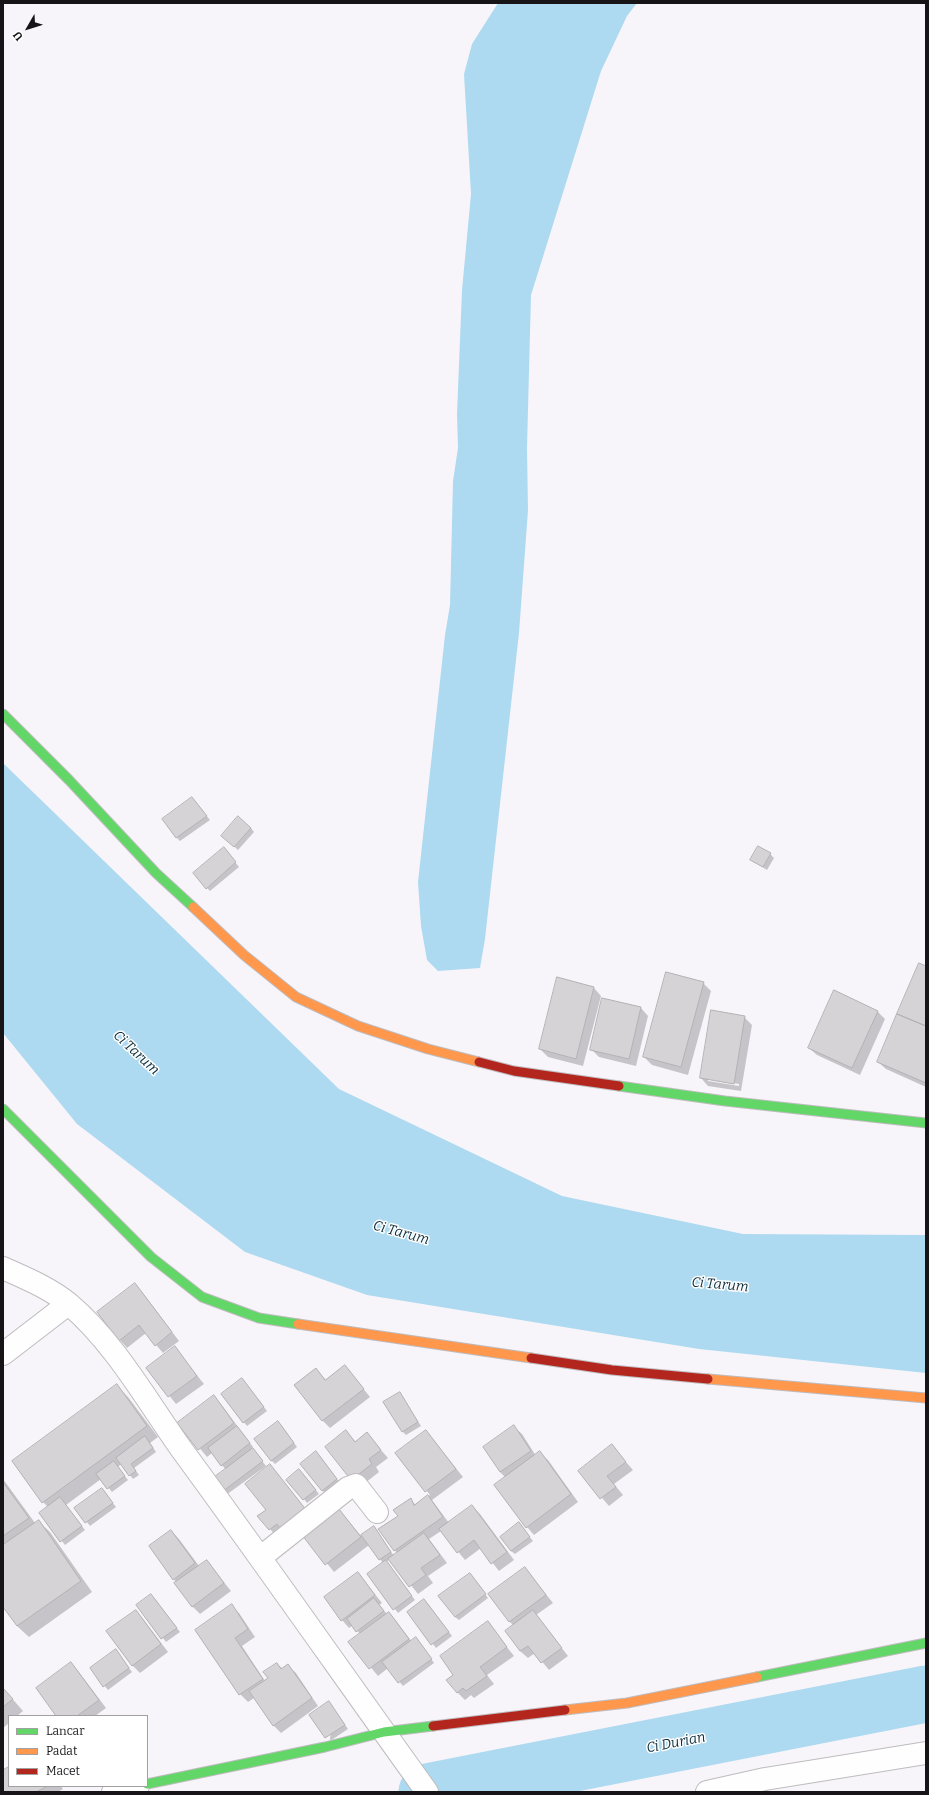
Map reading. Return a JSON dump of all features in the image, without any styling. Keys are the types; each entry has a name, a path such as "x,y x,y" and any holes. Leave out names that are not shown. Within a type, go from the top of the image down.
{"street":[{"path":"3,714 69,780 156,872 244,955 296,997 358,1026 428,1049 514,1071 725,1101 926,1123"},
{"path":"3,1109 151,1257 202,1297 259,1318 612,1370 926,1398"},
{"path":"3,1268 43,1287 68,1304 107,1343 261,1557 427,1792"},
{"path":"3,1354 68,1304"},
{"path":"261,1557 348,1488 356,1485 377,1512"},
{"path":"148,1784 196,1772 340,1744 384,1732 627,1703 926,1643"},
{"path":"707,1792 765,1780 926,1753"},
{"path":"113,1792 134,1787"}],"water":[{"path":"498,3 637,3 627,16 601,71 531,295 527,448 528,510 519,633 485,939 480,968 438,971 427,960 421,926 418,882 445,635 450,605 453,481 458,448 457,414 462,290 471,194 464,74 472,44"},
{"name":"Ci Tarum","path":"3,763 339,1089 562,1196 743,1234 926,1235 926,1373 699,1349 367,1295 245,1252 77,1124 3,1033"}],"building":[{"path":"192,797 207,816 176,838 162,819"},
{"path":"238,816 251,828 234,847 221,836"},
{"path":"758,846 771,853 763,867 750,860"},
{"path":"224,847 236,862 206,889 193,873"},
{"path":"919,963 926,966 926,1026 897,1014"},
{"path":"666,972 704,982 681,1067 643,1057"},
{"path":"557,977 594,987 576,1059 539,1049"},
{"path":"834,990 878,1011 852,1068 808,1048"},
{"path":"602,998 641,1007 629,1059 590,1050"},
{"path":"711,1010 745,1016 734,1084 700,1078"},
{"path":"897,1014 926,1026 926,1083 877,1062"},
{"path":"135,1283 172,1332 155,1346 139,1325 119,1341 97,1312"},
{"path":"175,1346 197,1376 168,1397 146,1368"},
{"path":"345,1365 364,1389 322,1421 294,1385 316,1368 325,1380"},
{"path":"242,1378 264,1407 243,1423 221,1394"},
{"path":"117,1384 147,1426 42,1503 12,1461"},
{"path":"400,1392 418,1422 402,1432 383,1402"},
{"path":"214,1395 234,1423 198,1450 177,1423"},
{"path":"278,1421 294,1443 271,1461 254,1439"},
{"path":"514,1425 531,1451 500,1472 483,1447"},
{"path":"237,1426 250,1443 221,1466 208,1448"},
{"path":"346,1430 355,1442 367,1432 381,1450 369,1459 372,1464 351,1480 325,1447"},
{"path":"426,1430 456,1469 425,1492 395,1453"},
{"path":"145,1436 153,1448 131,1464 136,1471 129,1476 116,1458"},
{"path":"612,1444 626,1462 607,1476 616,1487 600,1499 578,1471"},
{"path":"253,1448 263,1461 222,1492 212,1479"},
{"path":"316,1451 337,1479 322,1491 300,1464"},
{"path":"540,1451 571,1494 526,1528 494,1485"},
{"path":"114,1461 125,1476 107,1489 96,1474"},
{"path":"270,1464 307,1511 282,1531 277,1524 269,1530 257,1516 266,1510 245,1484"},
{"path":"299,1469 316,1490 303,1500 286,1480"},
{"path":"3,1482 29,1518 3,1536"},
{"path":"102,1488 113,1503 85,1523 74,1508"},
{"path":"428,1495 443,1517 394,1551 378,1529 398,1516 393,1510 411,1498 414,1505"},
{"path":"60,1497 82,1526 60,1542 39,1513"},
{"path":"335,1504 361,1537 325,1565 299,1531"},
{"path":"472,1505 507,1552 491,1564 474,1540 457,1553 439,1529"},
{"path":"39,1520 81,1581 17,1626 3,1607 3,1545"},
{"path":"519,1522 530,1537 511,1551 500,1537"},
{"path":"374,1526 391,1552 379,1560 361,1535"},
{"path":"171,1530 195,1563 173,1580 149,1546"},
{"path":"424,1533 440,1555 421,1568 426,1575 409,1587 388,1559"},
{"path":"207,1560 224,1583 192,1607 174,1583"},
{"path":"386,1560 412,1596 393,1610 367,1574"},
{"path":"525,1567 546,1595 509,1622 488,1594"},
{"path":"358,1572 375,1595 341,1621 324,1597"},
{"path":"470,1573 486,1594 455,1617 438,1596"},
{"path":"151,1594 177,1628 161,1639 136,1605"},
{"path":"374,1598 384,1611 356,1632 347,1619"},
{"path":"424,1599 449,1632 431,1645 407,1612"},
{"path":"232,1604 248,1629 235,1638 263,1679 239,1695 195,1630"},
{"path":"136,1610 161,1644 132,1666 106,1631"},
{"path":"533,1610 562,1648 541,1663 528,1646 520,1651 505,1631"},
{"path":"389,1612 409,1639 369,1669 348,1642"},
{"path":"488,1621 507,1647 480,1667 487,1676 466,1691 463,1688 457,1693 446,1680 453,1675 440,1656"},
{"path":"416,1637 432,1659 398,1683 382,1662"},
{"path":"116,1649 129,1668 103,1687 90,1668"},
{"path":"71,1662 99,1700 78,1715 55,1715 36,1688"},
{"path":"277,1663 281,1669 288,1664 312,1698 273,1726 249,1691 268,1678 263,1672"},
{"path":"3,1688 13,1699 3,1707"},
{"path":"329,1701 345,1725 325,1738 309,1715"},
{"path":"8,1768 8,1787 46,1787 36,1792 3,1792 3,1770"}],"waterway":[{"name":"Ci Durian","path":"427,1792 926,1694"}],"traffic: fast":[{"path":"3,714 69,780 156,873 193,907"},
{"path":"619,1086 725,1101 926,1123"},
{"path":"3,1109 151,1257 202,1297 259,1318 298,1324"},
{"path":"757,1677 926,1643"},
{"path":"148,1784 325,1747 384,1732 433,1726"}],"traffic: slow":[{"path":"193,907 244,955 296,997 358,1026 428,1049 479,1062"},
{"path":"298,1324 531,1358"},
{"path":"708,1379 926,1398"},
{"path":"565,1710 627,1703 757,1677"}],"traffic: jam":[{"path":"479,1062 514,1071 619,1086"},
{"path":"531,1358 612,1370 708,1379"},
{"path":"433,1726 565,1710"}]}
